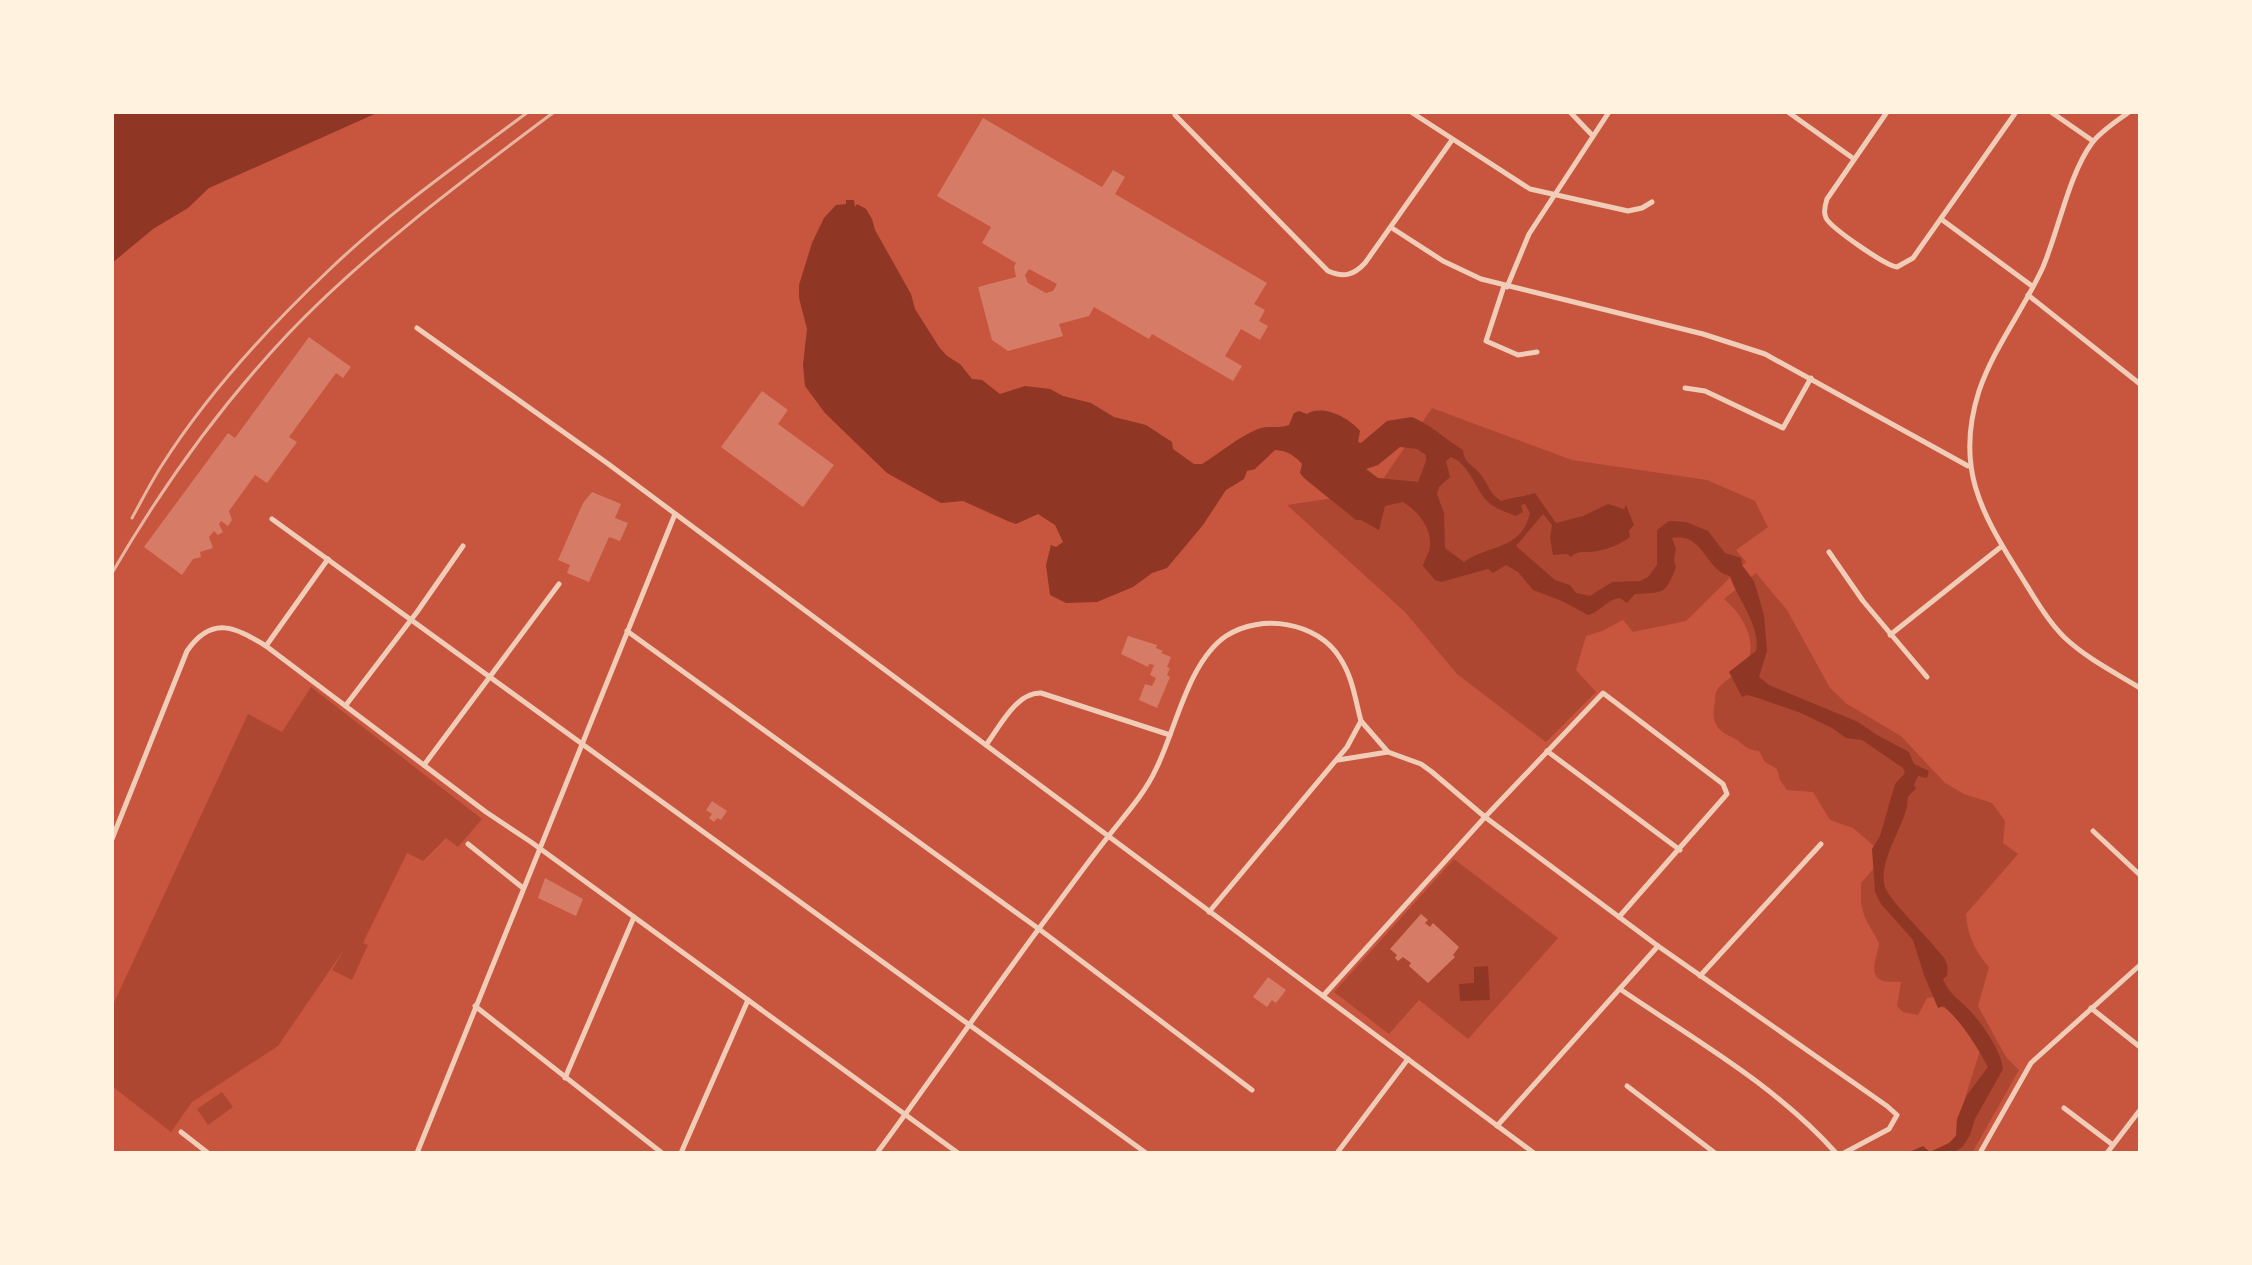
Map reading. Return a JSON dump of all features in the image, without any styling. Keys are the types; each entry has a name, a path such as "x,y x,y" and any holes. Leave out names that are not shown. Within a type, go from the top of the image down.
{"street":[{"path":"1411,112 1530,189 1628,211 1652,202"},
{"path":"1570,112 1593,136"},
{"path":"1537,352 1518,355 1486,341 1529,234 1609,112"},
{"path":"1788,112 1854,159"},
{"path":"1887,112 1827,199 1824,211 1830,223 1885,264 1897,267 1913,258 2016,112"},
{"path":"2051,112 2093,141"},
{"path":"2129,112 2093,141 2077,168 2054,239 1979,393 1969,436 1969,467 1979,502 2002,546 2038,603 2065,638 2089,657 2140,688"},
{"path":"1175,115 1328,271 1338,276 1357,272 1365,263 1452,140"},
{"path":"1941,219 2032,286"},
{"path":"1392,228 1443,261 1481,279 1734,343 1774,358 1969,467"},
{"path":"2028,295 2140,383"},
{"path":"417,328 675,514 1534,1153"},
{"path":"1685,388 1705,391 1783,428 1811,378"},
{"path":"417,1153 675,514"},
{"path":"272,519 1146,1153"},
{"path":"346,705 463,546"},
{"path":"1890,635 2002,546"},
{"path":"1829,552 1890,635 1927,677"},
{"path":"266,646 328,559"},
{"path":"424,765 559,584"},
{"path":"877,1153 1039,929 1143,792 1159,765 1194,679 1209,653 1233,632 1264,623 1285,625 1304,630 1333,648 1351,680 1361,721 1388,752"},
{"path":"112,839 187,651 201,635 232,627 266,646 424,765 958,1153"},
{"path":"627,631 1039,929 1252,1090"},
{"path":"986,745 1019,702 1033,692 1170,735"},
{"path":"1323,996 1485,817 1603,693 1723,784 1727,794 1619,917"},
{"path":"1209,912 1337,760 1353,739 1361,721"},
{"path":"1547,751 1680,850"},
{"path":"1337,760 1388,752 1421,764 1485,817 1658,946 1897,1115 1889,1129 1844,1153"},
{"path":"2093,831 2140,875"},
{"path":"468,844 523,888"},
{"path":"1700,976 1821,844"},
{"path":"565,1078 634,917"},
{"path":"1497,1126 1658,946"},
{"path":"1980,1153 2031,1063 2140,965"},
{"path":"1620,989 1784,1100 1836,1153"},
{"path":"681,1153 748,1000"},
{"path":"475,1006 662,1153"},
{"path":"2091,1008 2140,1047"},
{"path":"1337,1153 1408,1059"},
{"path":"1627,1086 1715,1153"},
{"path":"2064,1108 2113,1145"},
{"path":"2107,1153 2140,1110"},
{"path":"181,1132 208,1153"}],"shaded area":[{"path":"112,112 379,112 209,188 188,208 153,229 112,263"},
{"path":"846,200 854,200 855,207 857,204 866,209 911,294 915,309 939,347 960,364 972,379 982,380 1000,394 1025,386 1050,389 1063,396 1091,403 1114,417 1146,425 1172,442 1173,449 1194,464 1202,464 1258,429 1289,425 1294,413 1299,411 1307,414 1313,411 1328,412 1343,417 1360,431 1358,442 1361,443 1387,421 1412,417 1463,450 1467,461 1501,501 1535,493 1556,523 1583,516 1608,504 1624,509 1626,505 1634,525 1629,531 1630,537 1610,548 1580,552 1571,557 1567,554 1553,555 1550,538 1552,525 1543,514 1516,546 1555,580 1570,585 1576,593 1590,596 1612,582 1640,581 1648,577 1657,565 1657,530 1669,521 1686,522 1708,531 1725,553 1741,558 1742,565 1754,581 1764,615 1767,651 1759,677 1769,685 1858,722 1909,752 1914,764 1929,771 1927,778 1918,776 1914,785 1916,788 1908,797 1907,808 1884,868 1884,878 1885,887 1893,900 1944,959 1948,970 1943,979 1946,985 1982,1025 2002,1062 2003,1069 1963,1146 1954,1153 1907,1153 1923,1146 1930,1152 1956,1136 1957,1119 1967,1095 1988,1067 1957,1020 1944,1006 1938,1008 1913,940 1881,904 1875,892 1872,849 1880,836 1895,784 1905,773 1903,768 1862,740 1846,738 1801,713 1747,695 1742,697 1729,672 1756,651 1755,632 1730,576 1715,567 1698,546 1683,538 1672,538 1676,549 1676,567 1666,588 1635,594 1627,603 1620,598 1615,599 1588,615 1533,590 1518,572 1506,565 1493,573 1488,569 1441,582 1435,580 1423,566 1430,547 1429,533 1419,515 1409,506 1403,502 1385,506 1379,530 1356,520 1304,478 1300,473 1302,464 1293,456 1275,450 1255,469 1247,471 1244,479 1226,490 1203,525 1167,568 1097,602 1066,603 1050,595 1046,565 1051,545 1056,547 1063,542 1055,525 1038,514 1016,524 963,501 941,503 887,473 825,413 805,386 803,365 807,329 799,285 812,243 824,218 836,205 846,204","holes":["1400,447 1417,449 1426,455 1418,482 1378,478 1366,469 1378,465","1451,457 1463,465 1490,504 1516,516 1523,512 1521,505 1525,504 1530,513 1526,525 1512,540 1464,562 1445,548 1444,513 1437,494 1439,487 1450,477 1446,461"]},
{"path":"1432,408 1572,460 1707,480 1755,501 1768,527 1736,550 1746,562 1686,621 1633,632 1623,620 1586,636 1576,670 1596,692 1546,742 1457,674 1405,612 1287,505 1374,492"},
{"path":"1756,573 1787,610 1830,688 1847,704 1901,736 1945,783 1964,794 1992,803 2005,821 2003,843 2018,854 1966,914 1973,942 1989,967 1978,1006 2006,1057 2019,1070 1972,1153 1931,1153 1949,1144 1957,1134 1959,1117 1980,1051 1964,1025 1940,1006 1935,997 1927,998 1918,1015 1903,1012 1897,1006 1901,982 1883,981 1877,977 1875,963 1879,943 1861,904 1861,883 1875,867 1875,847 1853,828 1830,820 1813,792 1787,790 1777,769 1765,762 1759,751 1748,748 1716,724 1717,690 1741,670 1750,652 1744,622 1724,599"},
{"path":"311,687 482,819 458,847 446,838 423,861 407,853 363,943 368,945 352,980 332,970 345,948 278,1046 192,1102 171,1132 112,1086 112,1007 248,714 282,732"},
{"path":"1454,859 1558,938 1468,1039 1419,1000 1389,1034 1334,992"},
{"path":"1488,966 1490,1000 1460,1001 1459,984 1474,983 1474,967"},
{"path":"222,1092 233,1107 208,1125 197,1109"}],"building":[{"path":"983,118 1102,187 1113,170 1125,177 1115,194 1267,283 1254,304 1265,310 1259,321 1268,326 1260,340 1241,329 1225,356 1242,366 1233,381 1152,334 1149,339 1094,307 1089,316 1059,324 1063,336 1008,351 992,340 978,287 1016,277 1016,263 982,243 991,227 937,196","holes":["1029,269 1057,284 1053,291 1046,293 1028,283 1025,275"]},
{"path":"309,337 351,367 343,378 336,373 289,437 297,442 267,483 255,475 229,511 232,520 228,526 221,521 219,524 223,532 218,535 214,531 209,537 213,548 200,552 201,557 193,559 182,575 144,547 228,433 235,438"},
{"path":"762,391 788,410 778,424 834,465 803,507 721,447"},
{"path":"592,492 621,504 615,518 628,523 620,541 609,537 589,582 567,573 570,565 558,560 583,503"},
{"path":"1128,636 1157,645 1156,648 1163,651 1161,653 1171,657 1167,667 1170,668 1167,675 1170,677 1157,708 1139,700 1145,684 1152,686 1156,678 1150,675 1154,665 1149,664 1148,667 1121,654"},
{"path":"712,801 727,811 721,820 717,818 714,822 709,818 712,814 706,810"},
{"path":"545,878 583,899 576,916 538,898"},
{"path":"1421,914 1428,920 1425,923 1430,927 1433,923 1459,947 1453,955 1455,957 1428,983 1403,957 1398,961 1395,958 1397,955 1390,949"},
{"path":"1268,977 1286,990 1276,1003 1272,1000 1267,1007 1253,997"}],"railway":[{"path":"132,518 162,465 198,413 283,316 375,228 528,112"},
{"path":"112,573 193,448 288,334 383,246 554,112"}]}
